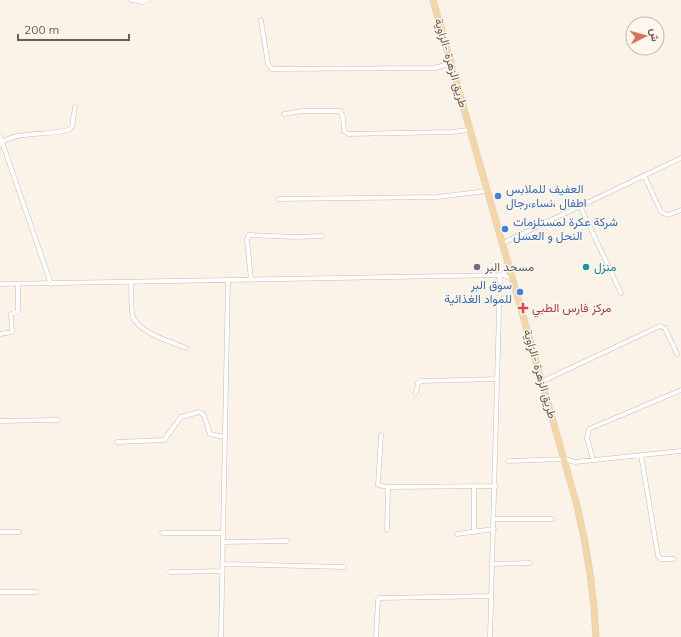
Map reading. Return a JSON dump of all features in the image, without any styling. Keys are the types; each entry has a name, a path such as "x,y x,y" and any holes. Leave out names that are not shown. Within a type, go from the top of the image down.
{"main road":[{"name":"طريق الزهرة -الزاوية","path":"433,0 565,459 585,541 592,586 596,637"}],"street":[{"path":"131,0 142,2 148,0"},
{"path":"261,20 268,64 272,69 435,68 451,63"},
{"path":"1,143 26,135 68,130 72,127 75,107"},
{"path":"284,114 302,111 340,111 343,116 344,131 348,134 451,132 470,130"},
{"path":"0,136 1,143 51,284"},
{"path":"502,243 681,158"},
{"path":"644,175 661,212 668,215 681,210"},
{"path":"278,199 437,197 488,191"},
{"path":"580,206 621,293"},
{"path":"251,280 247,239 249,235 296,237 322,236"},
{"path":"490,637 496,486 501,275 509,266"},
{"path":"0,284 501,275 512,279"},
{"path":"221,637 228,280"},
{"path":"131,282 133,316 138,325 147,331 186,348"},
{"path":"0,334 10,334 12,332 11,314 17,312 18,309 18,284"},
{"path":"542,381 660,326 665,328 677,354"},
{"path":"416,393 418,383 421,382 498,379"},
{"path":"593,460 587,438 589,429 681,390"},
{"path":"117,442 164,440 181,417 199,412 204,415 210,434 224,437"},
{"path":"0,421 58,420"},
{"path":"381,435 378,485 388,487 496,486"},
{"path":"508,461 565,459 575,462 681,451"},
{"path":"641,455 658,556 661,560 674,559"},
{"path":"567,467 575,462"},
{"path":"474,486 474,532"},
{"path":"387,530 388,487"},
{"path":"494,519 552,519"},
{"path":"457,534 494,529"},
{"path":"0,532 19,532"},
{"path":"162,533 223,533"},
{"path":"223,542 287,541"},
{"path":"492,564 530,563"},
{"path":"223,564 344,567"},
{"path":"170,572 223,572"},
{"path":"0,592 36,592"},
{"path":"376,637 378,600 380,598 491,596"}],"place":[{"name":"العفيف للملابس اطفال ،نساء،رجال","path":"498,196"},
{"name":"شركة عكرة لمستلزمات النحل و العسل","path":"505,229"},
{"name":"مسحد البر","path":"477,267"},
{"name":"منزل","path":"586,267"},
{"name":"سوق البر للمواد الغذائية","path":"520,292"},
{"name":"مركز فارس الطبي","path":"523,308"}]}
